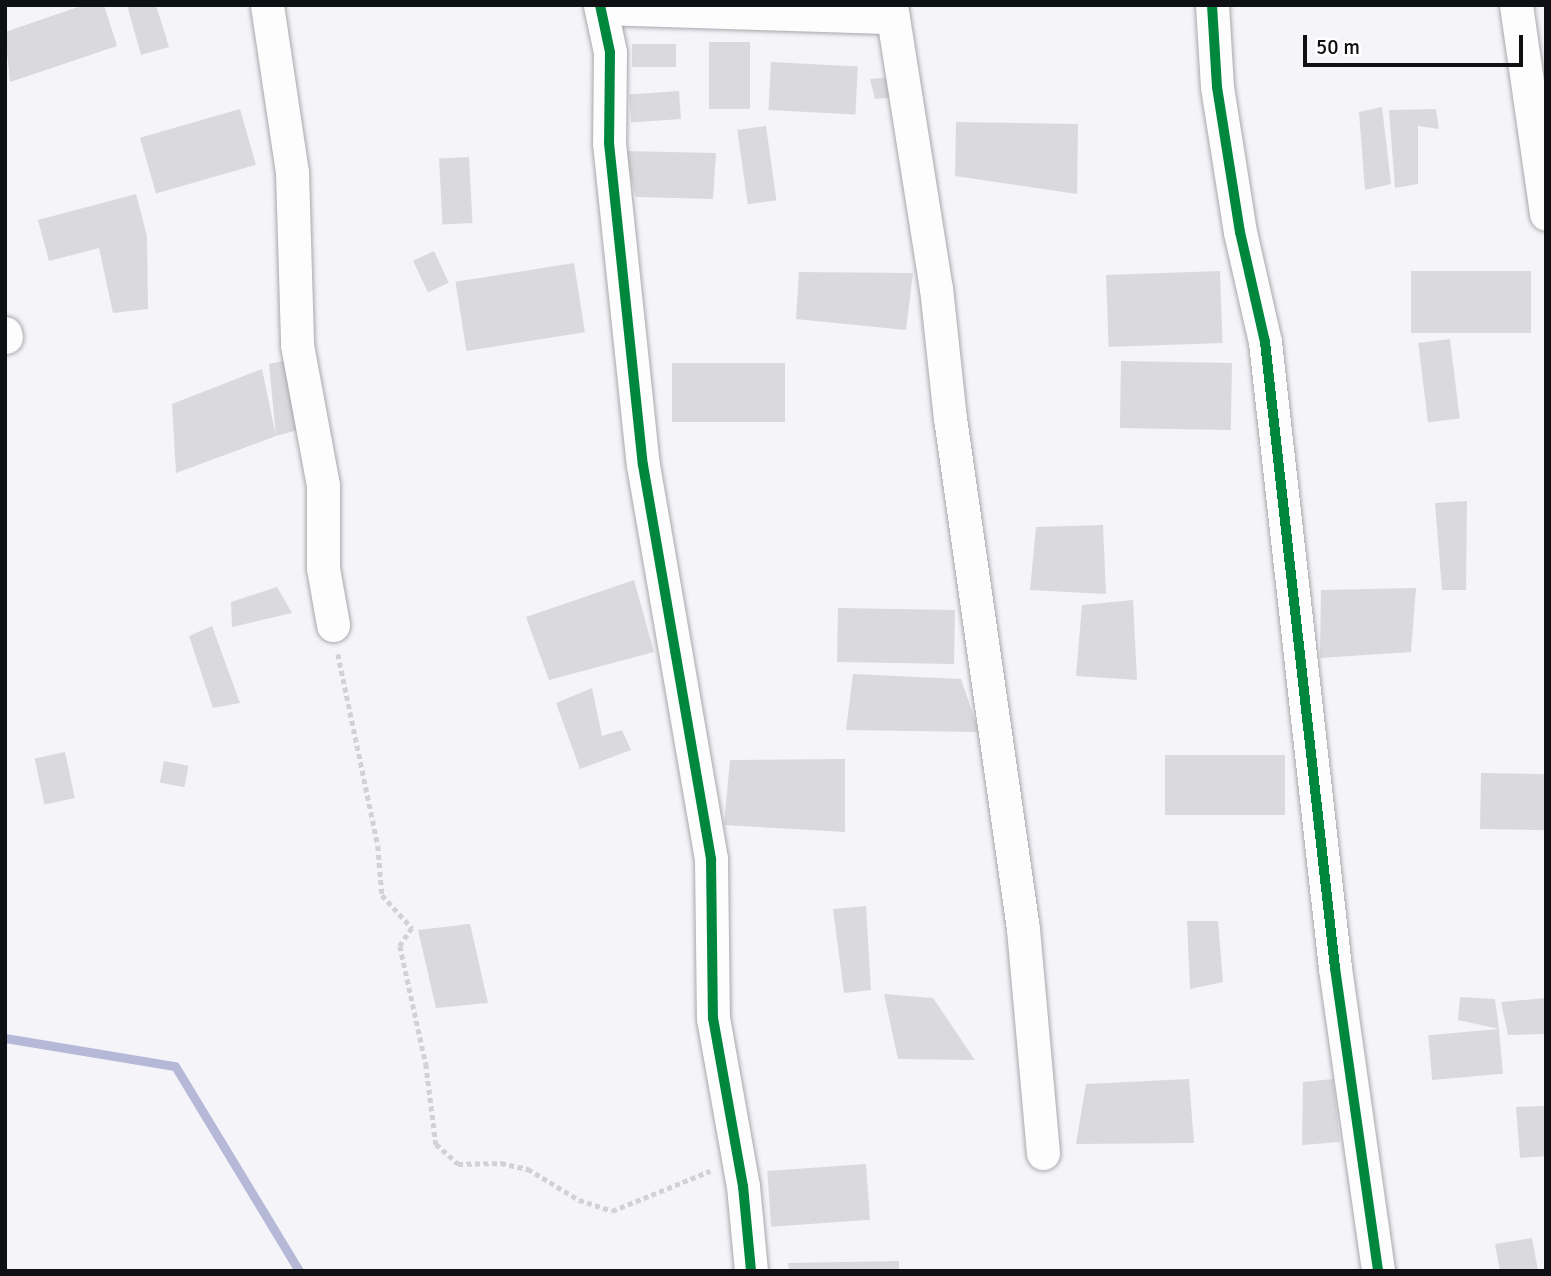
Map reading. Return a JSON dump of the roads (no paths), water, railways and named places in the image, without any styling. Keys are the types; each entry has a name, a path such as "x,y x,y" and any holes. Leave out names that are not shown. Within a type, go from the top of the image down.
{"street":[{"path":"267,5 292,172 296,345 323,485 323,568 333,625"},
{"path":"1212,5 1217,87 1240,232 1265,342 1335,968 1378,1271"},
{"path":"1516,5 1546,214"},
{"path":"751,1271 738,1159 713,1018 711,859 643,465 608,143 610,51 600,6 892,11 936,288 950,418 1023,929 1043,1153"}],"waterway":[{"path":"5,1038 175,1066 299,1271"}]}
